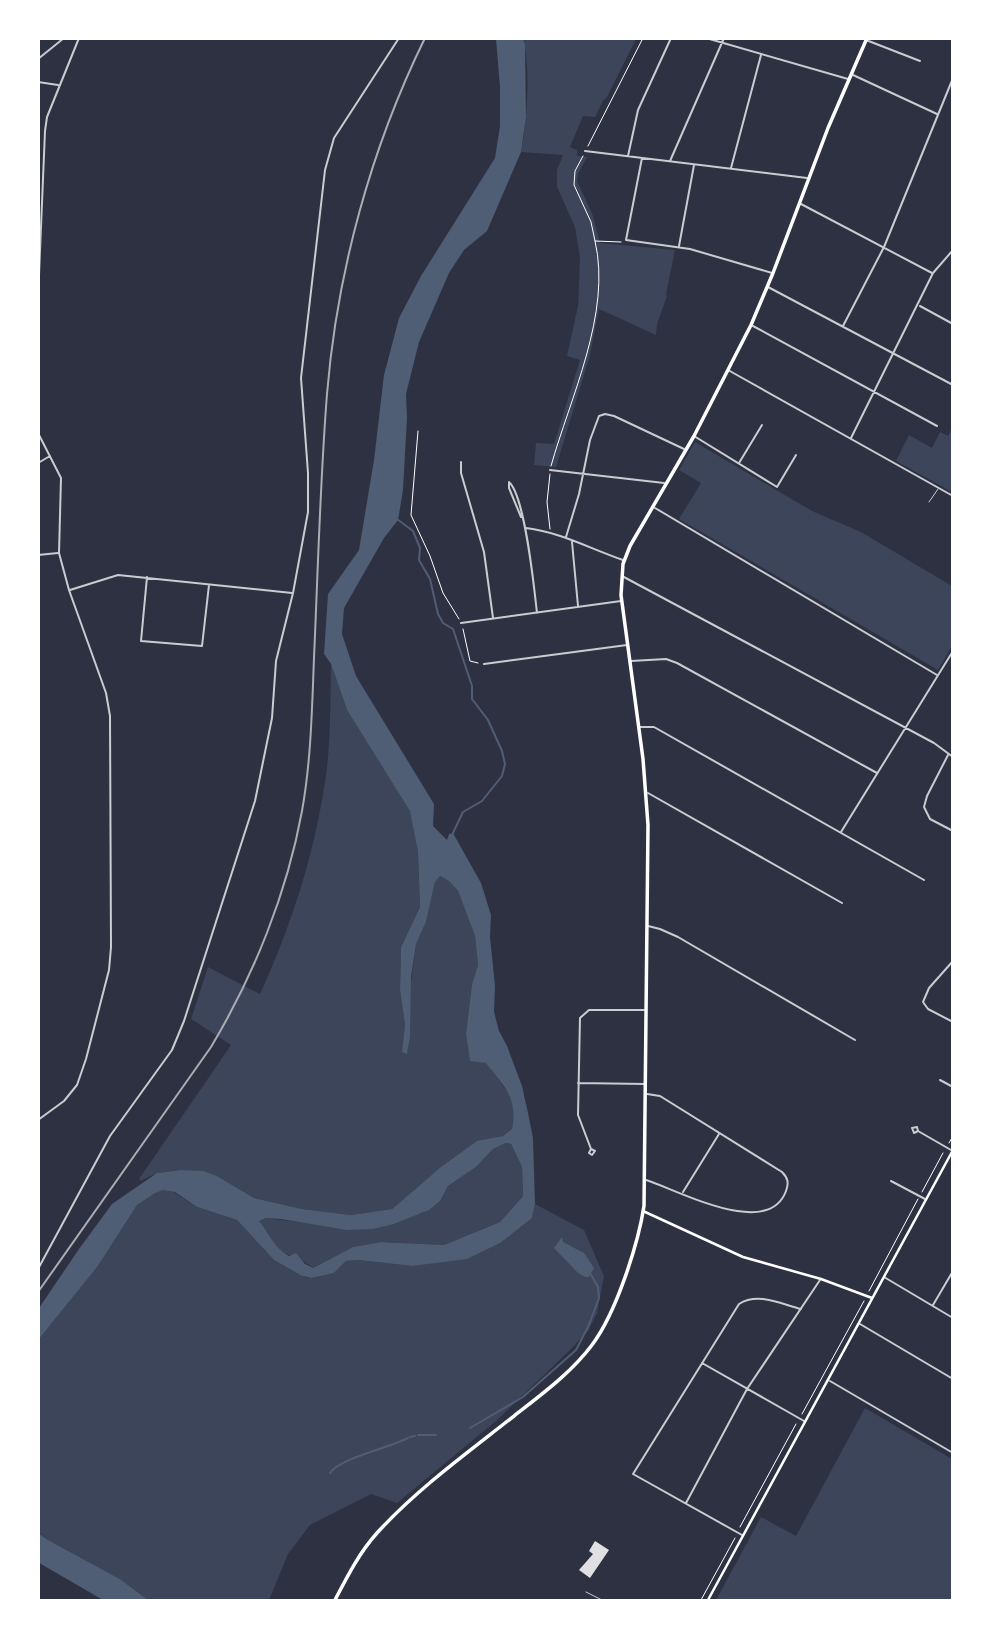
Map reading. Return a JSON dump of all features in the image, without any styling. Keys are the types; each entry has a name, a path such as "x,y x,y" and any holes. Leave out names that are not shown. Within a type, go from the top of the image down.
{"main road":[{"path":"335,1601 362,1552 397,1513 452,1465 561,1378 590,1347 613,1307 643,1211 645,1179 648,926 646,792 622,601 624,561 632,541 694,436 751,325 768,287 808,178 867,39"},
{"path":"708,1601 952,1150"},
{"path":"643,1211 743,1257 821,1279 872,1298"}],"street":[{"path":"38,59 64,38"},
{"path":"38,299 43,204 41,179 47,117 79,38"},
{"path":"38,1269 110,1136 172,1050 184,1021 255,801 272,718 276,661 293,593 308,512 301,378 325,170 334,138 399,38"},
{"path":"628,157 638,110 671,38"},
{"path":"706,38 850,77 938,114"},
{"path":"670,162 724,38"},
{"path":"867,39 920,61"},
{"path":"731,169 761,54"},
{"path":"843,326 884,247 953,78"},
{"path":"38,82 59,85"},
{"path":"38,130 45,131"},
{"path":"585,152 808,178"},
{"path":"642,158 626,240 679,247 773,273"},
{"path":"679,247 694,164"},
{"path":"799,203 933,273"},
{"path":"38,204 43,204"},
{"path":"850,439 933,273 953,250"},
{"path":"768,287 953,385"},
{"path":"918,305 953,324"},
{"path":"751,325 937,426"},
{"path":"728,370 953,496"},
{"path":"566,537 598,416 614,416 686,449"},
{"path":"738,463 762,425"},
{"path":"38,433 51,455 62,483 59,553 69,590 106,693 110,716 111,947 109,970 77,1085 64,1101 38,1120"},
{"path":"694,436 777,487 796,456"},
{"path":"38,463 51,455"},
{"path":"461,462 461,472 484,552 493,619"},
{"path":"550,470 667,483"},
{"path":"521,517 515,489 509,482 509,488 525,528 537,613"},
{"path":"653,506 937,675"},
{"path":"525,528 566,537 624,561"},
{"path":"572,541 578,607"},
{"path":"38,555 59,553"},
{"path":"69,590 118,575 293,593"},
{"path":"622,576 905,728 953,757"},
{"path":"147,577 141,641 202,646 209,584"},
{"path":"461,623 622,601"},
{"path":"484,664 628,645"},
{"path":"841,833 953,651"},
{"path":"630,662 666,659 677,663 877,773"},
{"path":"639,727 654,727 924,880"},
{"path":"949,754 924,807 930,819 953,831"},
{"path":"646,792 842,903"},
{"path":"648,926 678,937 855,1040"},
{"path":"953,961 929,988 924,999 926,1007 953,1022"},
{"path":"591,1149 579,1122 578,1031 582,1014 592,1010 647,1010"},
{"path":"940,1080 953,1087"},
{"path":"578,1083 646,1084"},
{"path":"645,1179 743,1213 765,1210 783,1198 788,1185 786,1175 660,1097 646,1094"},
{"path":"918,1131 952,1150"},
{"path":"683,1192 720,1133"},
{"path":"948,1159 953,1161"},
{"path":"891,1181 926,1200"},
{"path":"933,1306 953,1272"},
{"path":"883,1277 953,1318"},
{"path":"686,1504 747,1389 821,1279"},
{"path":"743,1536 633,1474 741,1302 762,1298 801,1309"},
{"path":"858,1324 953,1379"},
{"path":"702,1362 805,1421"},
{"path":"828,1379 953,1453"}],"lane":[{"path":"929,502 938,488"},
{"path":"586,1592 602,1601"}],"path":[{"path":"551,533 547,502 550,470 595,317 599,257 595,241"},
{"path":"418,431 411,514 443,593 461,623 470,661 484,664"},
{"path":"869,1290 953,1136"},
{"path":"701,1601 865,1298"}],"shaded area":[{"path":"496,39 523,39 526,117 521,152 487,231 464,250 449,273 419,342 406,394 403,490 398,520 384,538 344,608 342,634 356,676 434,804 433,826 447,840 449,834 453,833 481,883 491,915 494,1012 522,1086 533,1138 535,1204 532,1218 500,1243 467,1259 412,1266 346,1261 334,1273 311,1278 302,1276 274,1260 237,1220 197,1207 175,1192 163,1190 137,1205 98,1266 39,1339 39,1308 79,1249 112,1204 157,1173 203,1171 217,1176 254,1198 302,1209 351,1215 392,1209 442,1166 477,1141 503,1136 512,1129 513,1109 504,1086 486,1063 470,1061 466,1033 472,984 478,965 475,936 458,891 440,876 435,882 426,922 416,944 411,977 410,1036 407,1054 402,1052 405,1025 400,990 401,947 420,907 418,852 410,811 347,710 331,664 324,654 328,594 359,550 374,460 384,375 399,318 421,276 495,158 500,126","holes":["506,1143 511,1144 522,1167 523,1196 500,1222 444,1245 381,1242 353,1247 313,1268 305,1264 296,1253 289,1256 279,1249 259,1221 266,1218 281,1219 347,1230 373,1229 394,1224 429,1210 440,1201 448,1186 476,1167 493,1149"]},
{"path":"523,39 636,39 595,117 583,116 570,147 577,150 577,156 587,157 577,181 592,213 600,243 675,250 667,296 656,335 599,309 590,355 556,467 534,465 536,443 554,444 580,360 567,356 578,306 580,258 575,227 557,187 557,170 563,155 521,152 527,95 527,64"},
{"path":"952,428 952,492 896,461 909,435 932,448 940,432 948,436"},
{"path":"695,442 812,511 861,532 952,586 952,646 938,670 679,519 701,483 679,470"},
{"path":"331,664 347,710 411,811 418,852 420,907 401,947 400,990 405,1025 402,1052 416,944 426,922 435,882 439,876 449,881 458,891 475,936 478,965 472,984 466,1033 513,1100 514,1117 512,1129 503,1136 477,1142 442,1166 392,1209 351,1215 302,1209 254,1198 217,1176 180,1170 157,1173 140,1181 139,1179 231,1045 191,1019 208,967 260,994 283,939 310,855 323,796 329,741"},
{"path":"506,1143 511,1144 522,1167 523,1196 500,1222 444,1245 381,1242 353,1247 313,1268 299,1258 283,1253 258,1221 266,1218 306,1223 394,1224 423,1213 440,1201 448,1186 476,1167 493,1149"},
{"path":"169,1189 197,1207 237,1220 274,1260 308,1278 334,1273 346,1261 412,1266 532,1218 535,1204 584,1230 604,1276 597,1313 588,1331 496,1421 397,1503 371,1494 310,1525 288,1554 269,1600 148,1600 120,1579 39,1533 39,1339 98,1266 137,1205 155,1192"},
{"path":"562,1237 563,1242 584,1253 594,1268 589,1277 578,1273 554,1248"},
{"path":"865,1408 952,1459 952,1600 716,1600 761,1517 796,1536"},
{"path":"38,1533 120,1579 148,1600 103,1600 41,1564"}],"building":[{"path":"595,1541 609,1550 590,1578 579,1570 593,1554 589,1551"}],"waterway":[{"path":"397,519 413,531 420,548 419,560 430,579 438,614 443,623 453,629 472,686 472,699 488,720 505,764 502,776 482,801 463,812 452,835"},
{"path":"470,1428 523,1397 576,1350 599,1298 598,1287 590,1273"},
{"path":"418,1435 436,1435"},
{"path":"410,1437 415,1436"},
{"path":"330,1473 354,1458 408,1438"}],"railway":[{"path":"38,1292 211,1047 255,962 288,872 302,811 309,754 327,394 339,302 348,257 373,167 388,123 425,38"}]}
